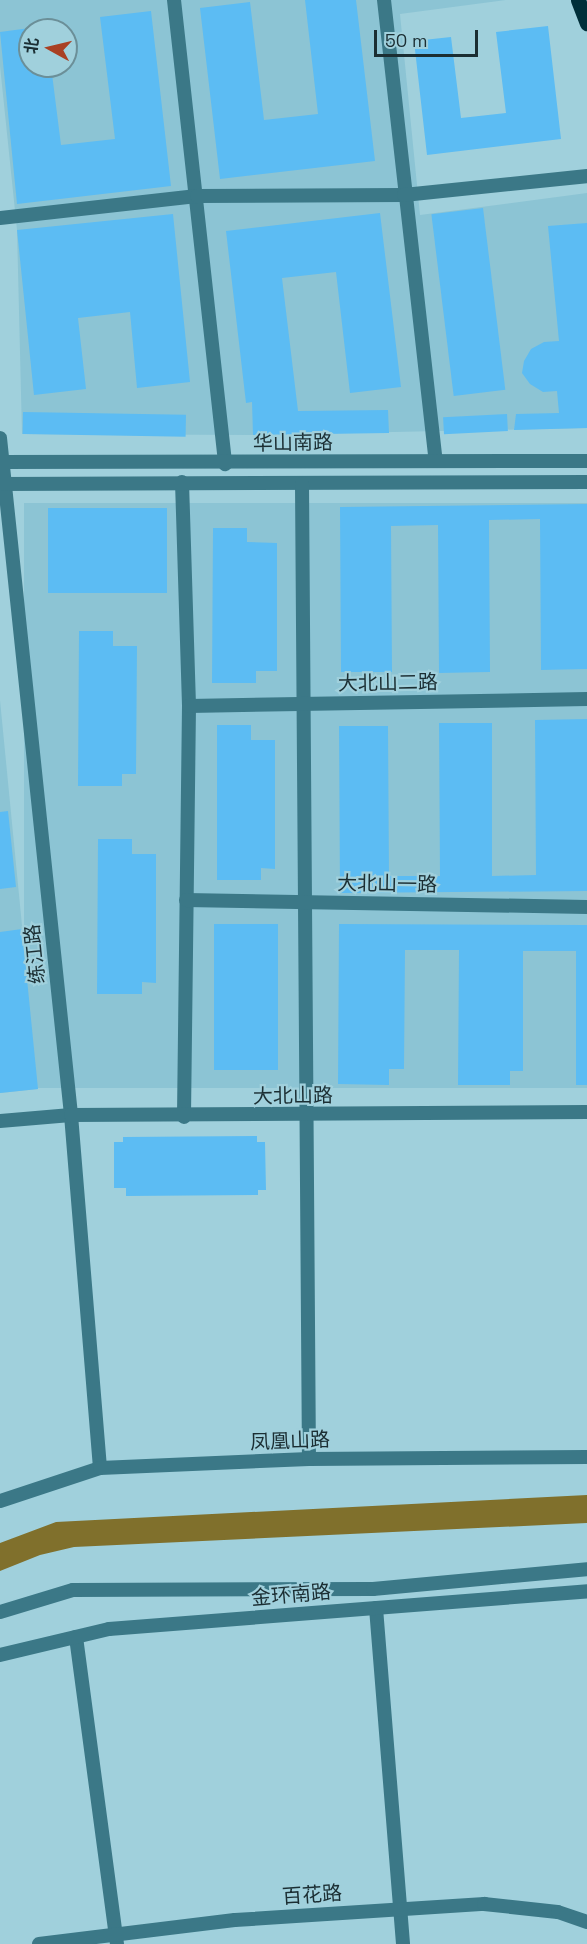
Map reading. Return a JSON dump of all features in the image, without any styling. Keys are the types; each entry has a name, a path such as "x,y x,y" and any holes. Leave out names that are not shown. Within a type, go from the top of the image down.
{"main road":[{"path":"578,0 587,23"}],"street":[{"path":"174,0 225,464"},
{"path":"384,0 404,195 436,460"},
{"path":"0,218 197,196 404,195 587,176"},
{"name":"练江路","path":"0,438 3,484 71,1115 100,1468"},
{"name":"华山南路","path":"1,462 225,464 587,460"},
{"path":"182,482 189,706 184,1117"},
{"name":"华山南路","path":"3,484 587,482"},
{"path":"302,484 306,704 309,1459"},
{"name":"大北山二路","path":"189,706 587,699"},
{"name":"大北山一路","path":"186,900 587,907"},
{"name":"大北山路","path":"0,1121 71,1115 184,1117 587,1112"},
{"name":"凤凰山路","path":"0,1501 100,1468 309,1459 587,1457"},
{"name":"金环南路","path":"0,1612 73,1590 373,1589 587,1569"},
{"name":"金环南路","path":"0,1655 109,1629 587,1591"},
{"path":"376,1608 403,1910 403,1944"},
{"path":"76,1637 116,1939"},
{"name":"百花路","path":"39,1944 116,1939 319,1912 403,1910 484,1904 558,1912 587,1922"}],"shaded area":[{"path":"0,0 506,0 400,14 420,215 587,193 587,428 253,435 22,434 17,230 0,66"},
{"path":"24,503 587,503 587,1088 24,1088"},
{"path":"0,700 38,1089 0,1093"},
{"path":"587,1495 587,1523 74,1547 40,1555 0,1571 0,1543 56,1522"}],"building":[{"path":"305,0 356,0 375,161 220,179 200,8 250,2 264,120 318,114"},
{"path":"151,11 171,186 17,204 0,32 18,30 18,78 53,78 61,145 115,139 100,17"},
{"path":"548,26 561,139 427,155 414,41 451,37 461,118 506,113 496,32"},
{"path":"483,208 505,390 454,396 431,214"},
{"path":"380,213 401,387 350,393 336,272 282,278 298,411 388,410 389,433 253,435 252,402 246,403 226,231"},
{"path":"173,214 190,382 137,388 130,312 78,318 86,389 34,395 17,230"},
{"path":"587,223 587,428 514,430 516,414 559,413 557,391 543,392 530,384 522,373 524,361 531,349 544,342 559,341 548,226"},
{"path":"23,412 186,415 186,437 23,434"},
{"path":"507,414 508,431 444,434 443,417"},
{"path":"587,504 587,669 541,670 540,519 489,520 490,672 439,673 438,525 391,526 392,672 341,672 340,507"},
{"path":"48,508 167,508 167,593 48,593"},
{"path":"213,528 247,528 247,542 277,543 277,671 256,671 256,683 212,683"},
{"path":"79,631 113,631 113,646 137,646 136,774 122,774 122,786 78,786"},
{"path":"587,719 587,891 340,893 339,726 388,726 389,876 440,876 439,723 492,723 492,876 536,875 535,720"},
{"path":"217,725 251,725 251,740 275,740 275,869 261,868 261,880 217,880"},
{"path":"8,811 16,887 0,889 0,812"},
{"path":"98,839 132,839 132,854 156,854 156,983 142,982 142,994 97,994"},
{"path":"214,924 278,924 278,1070 214,1070"},
{"path":"339,924 587,925 587,1085 576,1085 576,951 523,951 523,1071 510,1071 510,1085 458,1085 459,950 405,950 404,1069 389,1069 389,1085 338,1084"},
{"path":"22,929 38,1089 0,1093 0,932"},
{"path":"257,1136 257,1142 265,1142 266,1190 258,1190 258,1195 126,1196 126,1188 114,1188 114,1142 123,1142 123,1137"}]}
